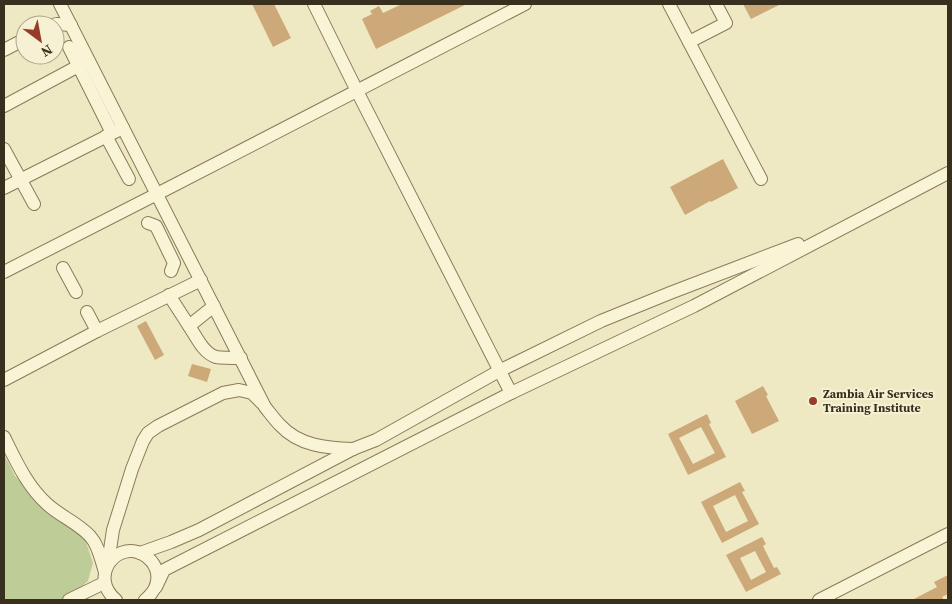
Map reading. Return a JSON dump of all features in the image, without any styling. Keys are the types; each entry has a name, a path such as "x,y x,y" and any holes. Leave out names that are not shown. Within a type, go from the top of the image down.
{"lane":[{"path":"60,4 71,25 83,63 114,132 129,180"},
{"path":"314,4 356,91 511,393"},
{"path":"4,272 525,4"},
{"path":"670,4 761,179"},
{"path":"689,42 726,23 716,4"},
{"path":"65,25 71,25"},
{"path":"68,47 83,63"},
{"path":"4,106 83,63"},
{"path":"4,188 114,132"},
{"path":"114,132 157,194 265,406 281,427 299,440 313,445 353,450"},
{"path":"4,149 34,204"},
{"path":"145,600 153,592 164,570 511,393 694,306 948,173"},
{"path":"140,553 199,530 353,450 376,440 499,371 601,321 804,241 881,208"},
{"path":"148,224 156,226 174,263 171,271"},
{"path":"63,268 76,292"},
{"path":"4,380 97,331 201,280"},
{"path":"170,295 206,352 217,357 240,358"},
{"path":"189,326 214,306"},
{"path":"88,312 97,331"},
{"path":"111,599 106,588 106,573 113,530 132,469 148,433 223,393 239,390 252,394 265,406"},
{"path":"4,437 26,479 41,498 61,516 82,529 92,538 100,552 106,573"},
{"path":"819,600 948,534"},
{"path":"69,600 106,573 112,558 122,552 132,551 140,553 145,555 154,564 157,575 156,587"}],"green space":[{"path":"4,454 15,476 57,520 84,536 93,563 88,581 69,597 61,600 4,600"}],"building":[{"path":"252,4 274,4 291,38 273,47"},
{"path":"402,4 467,4 376,49 362,19 372,14 370,11 379,6 383,13"},
{"path":"743,4 781,4 751,19"},
{"path":"723,159 738,188 685,215 670,187"},
{"path":"146,321 164,355 155,360 137,326"},
{"path":"192,364 211,369 207,382 188,376"},
{"path":"763,386 779,421 752,434 735,401"},
{"path":"707,414 711,423 709,424 726,457 688,475 668,434","holes":["701,427 715,453 693,464 679,438"]},
{"path":"740,482 745,491 742,492 759,524 722,543 701,502","holes":["735,495 748,521 726,532 713,506"]},
{"path":"762,537 766,544 763,546 774,568 777,567 781,574 746,592 726,555","holes":["755,551 766,572 751,580 740,558"]},
{"path":"948,575 948,594 942,597 944,600 912,600 937,587 934,582"}],"place":[{"name":"Zambia Air Services Training Institute","path":"813,401"}]}
